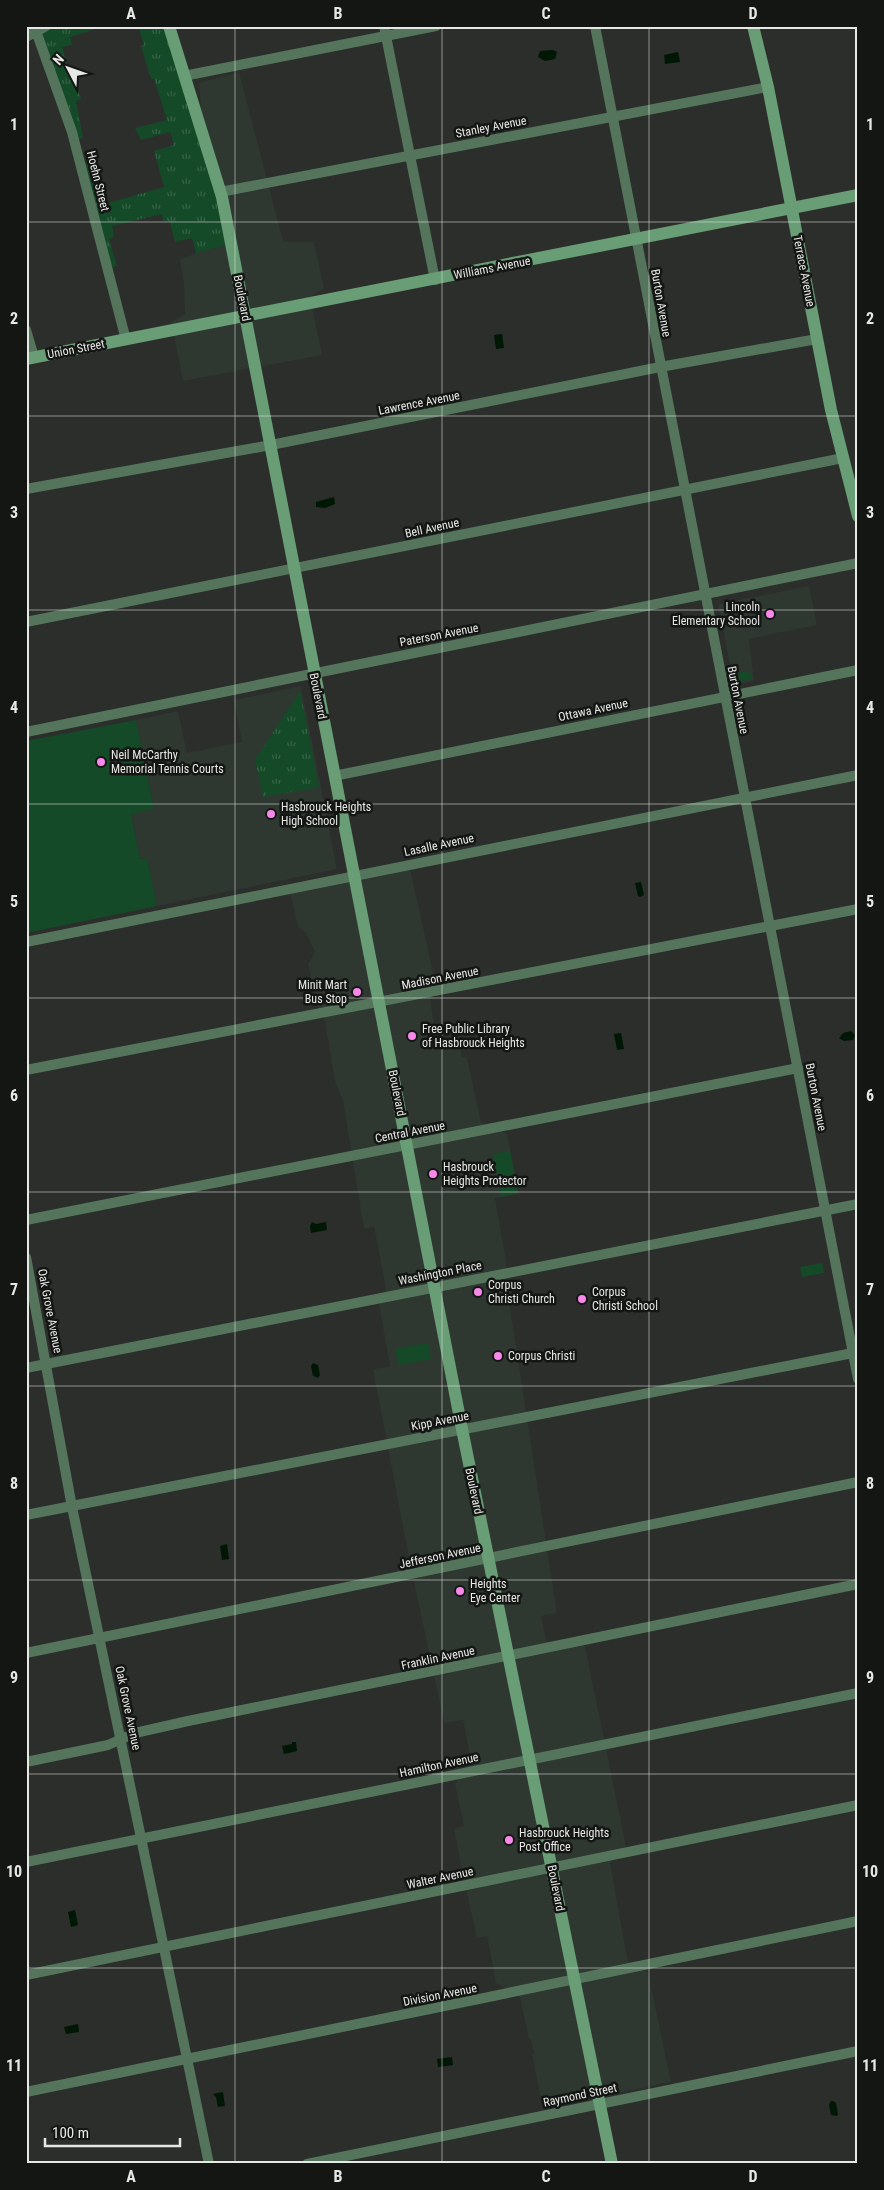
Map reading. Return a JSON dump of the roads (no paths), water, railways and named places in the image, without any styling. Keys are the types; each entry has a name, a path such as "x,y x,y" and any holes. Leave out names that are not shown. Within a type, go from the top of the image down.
{"street":[{"path":"26,37 46,26"},
{"name":"Boulevard","path":"169,26 220,192 462,1429 612,2164"},
{"path":"184,76 385,31 436,26"},
{"name":"Burton Avenue","path":"595,26 769,926 825,1210 856,1352 858,1379"},
{"name":"Terrace Avenue","path":"752,26 768,88 816,339 858,516"},
{"name":"Hoehn Street","path":"36,31 70,124 126,340"},
{"path":"385,31 434,280"},
{"name":"Stanley Avenue","path":"220,192 768,88"},
{"name":"Williams Avenue","path":"126,340 858,196"},
{"path":"26,330 30,358"},
{"name":"Lawrence Avenue","path":"26,489 271,445 816,339"},
{"name":"Union Street","path":"30,358 126,340"},
{"name":"Bell Avenue","path":"26,622 843,458"},
{"name":"Paterson Avenue","path":"26,732 858,564"},
{"name":"Ottawa Avenue","path":"334,776 858,670"},
{"name":"Lasalle Avenue","path":"26,942 858,775"},
{"name":"Madison Avenue","path":"26,1070 379,1003 858,908"},
{"name":"Central Avenue","path":"26,1220 798,1068"},
{"name":"Washington Place","path":"26,1368 858,1204"},
{"name":"Oak Grove Avenue","path":"26,1257 72,1507 122,1738 209,2164"},
{"name":"Kipp Avenue","path":"26,1515 856,1352"},
{"name":"Jefferson Avenue","path":"26,1653 858,1482"},
{"name":"Franklin Avenue","path":"26,1762 108,1745 135,1733 188,1721 858,1584"},
{"name":"Hamilton Avenue","path":"26,1862 858,1693"},
{"name":"Walter Avenue","path":"26,1975 858,1805"},
{"name":"Division Avenue","path":"26,2092 858,1921"},
{"name":"Raymond Street","path":"307,2164 858,2051"}],"place":[{"name":"Lincoln Elementary School","path":"770,614"},
{"name":"Neil McCarthy Memorial Tennis Courts","path":"101,762"},
{"name":"Hasbrouck Heights High School","path":"271,814"},
{"name":"Minit Mart Bus Stop","path":"357,992"},
{"name":"Free Public Library of Hasbrouck Heights","path":"412,1036"},
{"name":"Hasbrouck Heights Protector","path":"433,1174"},
{"name":"Corpus Christi Church","path":"478,1292"},
{"name":"Corpus Christi School","path":"582,1299"},
{"name":"Corpus Christi","path":"498,1356"},
{"name":"Heights Eye Center","path":"460,1591"},
{"name":"Hasbrouck Heights Post Office","path":"509,1840"}]}
